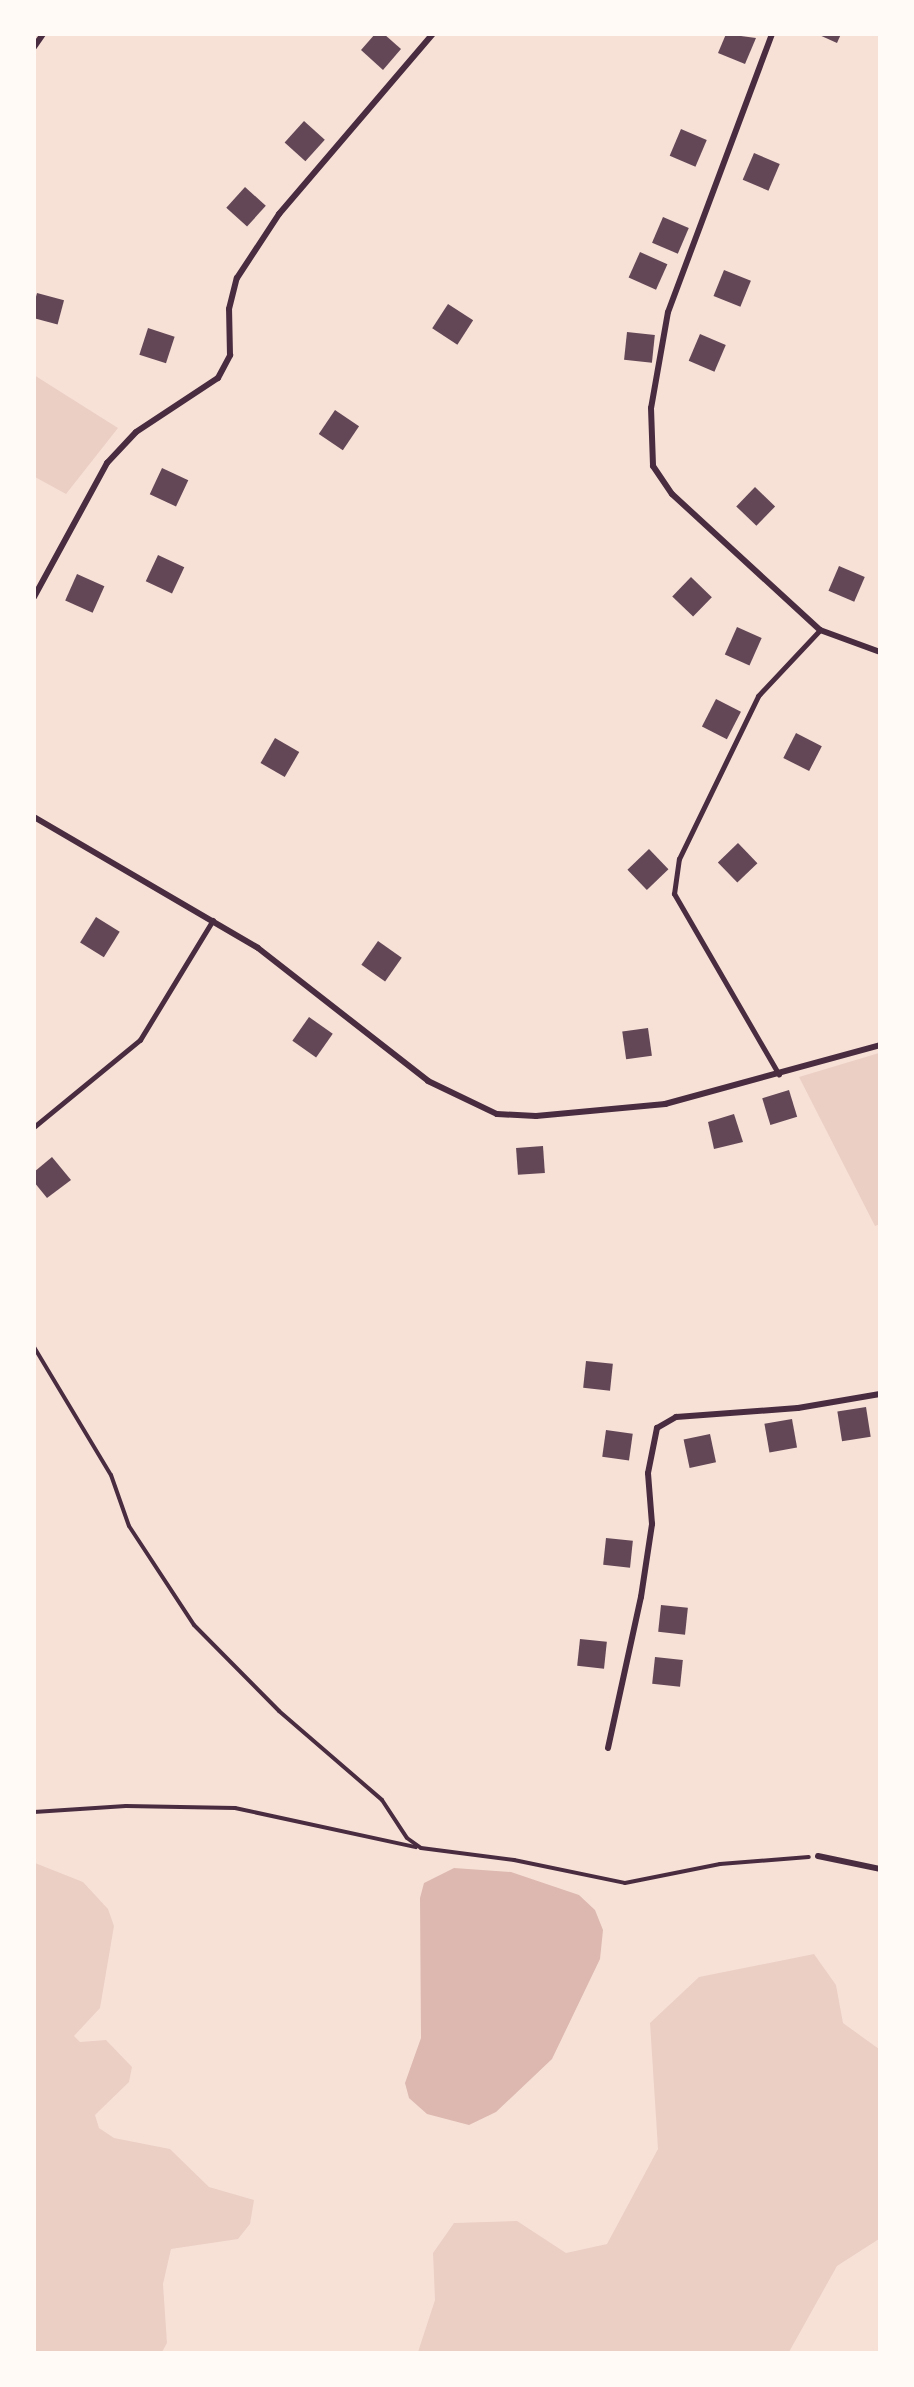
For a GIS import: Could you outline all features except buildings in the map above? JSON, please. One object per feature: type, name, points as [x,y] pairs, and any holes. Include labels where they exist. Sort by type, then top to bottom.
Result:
[{"type":"street","points":[[34,47],[43,34]]},
{"type":"street","points":[[34,597],[107,463],[136,432],[218,378],[230,355],[229,309],[237,278],[279,214],[433,34]]},
{"type":"street","points":[[772,34],[668,312],[651,408],[653,466],[672,494],[820,630],[879,652]]},
{"type":"street","points":[[34,817],[258,948],[428,1081],[497,1114],[536,1116],[665,1104],[779,1075],[879,1045]]},
{"type":"street","points":[[608,1748],[649,1545],[648,1473],[657,1428],[676,1417],[798,1408],[879,1394]]},
{"type":"street","points":[[818,1856],[879,1869]]},
{"type":"lane","points":[[779,1075],[674,894],[679,859],[758,696],[820,630]]},
{"type":"lane","points":[[34,1127],[140,1040],[213,920]]},
{"type":"path","points":[[34,1347],[111,1475],[129,1527],[194,1624],[279,1711],[382,1800],[406,1838],[421,1848]]},
{"type":"path","points":[[34,1812],[126,1806],[235,1808],[421,1848],[514,1860],[625,1883],[720,1864],[818,1856]]},
{"type":"shaded area","points":[[34,375],[118,428],[66,494],[35,477]]},
{"type":"shaded area","points":[[879,1053],[880,1224],[875,1226],[799,1077]]},
{"type":"shaded area","points":[[35,1863],[83,1882],[108,1909],[114,1926],[100,2008],[74,2036],[80,2042],[106,2040],[132,2067],[129,2082],[95,2115],[99,2128],[114,2138],[170,2149],[209,2187],[254,2200],[250,2224],[238,2239],[171,2249],[163,2284],[167,2343],[162,2352],[35,2352]]},
{"type":"shaded area","points":[[454,1868],[511,1872],[579,1895],[595,1910],[603,1930],[600,1959],[552,2059],[496,2112],[469,2125],[427,2114],[409,2098],[405,2083],[421,2038],[420,1898],[424,1883]]},
{"type":"shaded area","points":[[814,1954],[836,1985],[843,2023],[879,2049],[879,2239],[837,2266],[789,2352],[418,2352],[435,2300],[433,2253],[454,2223],[517,2221],[566,2253],[607,2244],[658,2149],[650,2023],[699,1977]]}]
